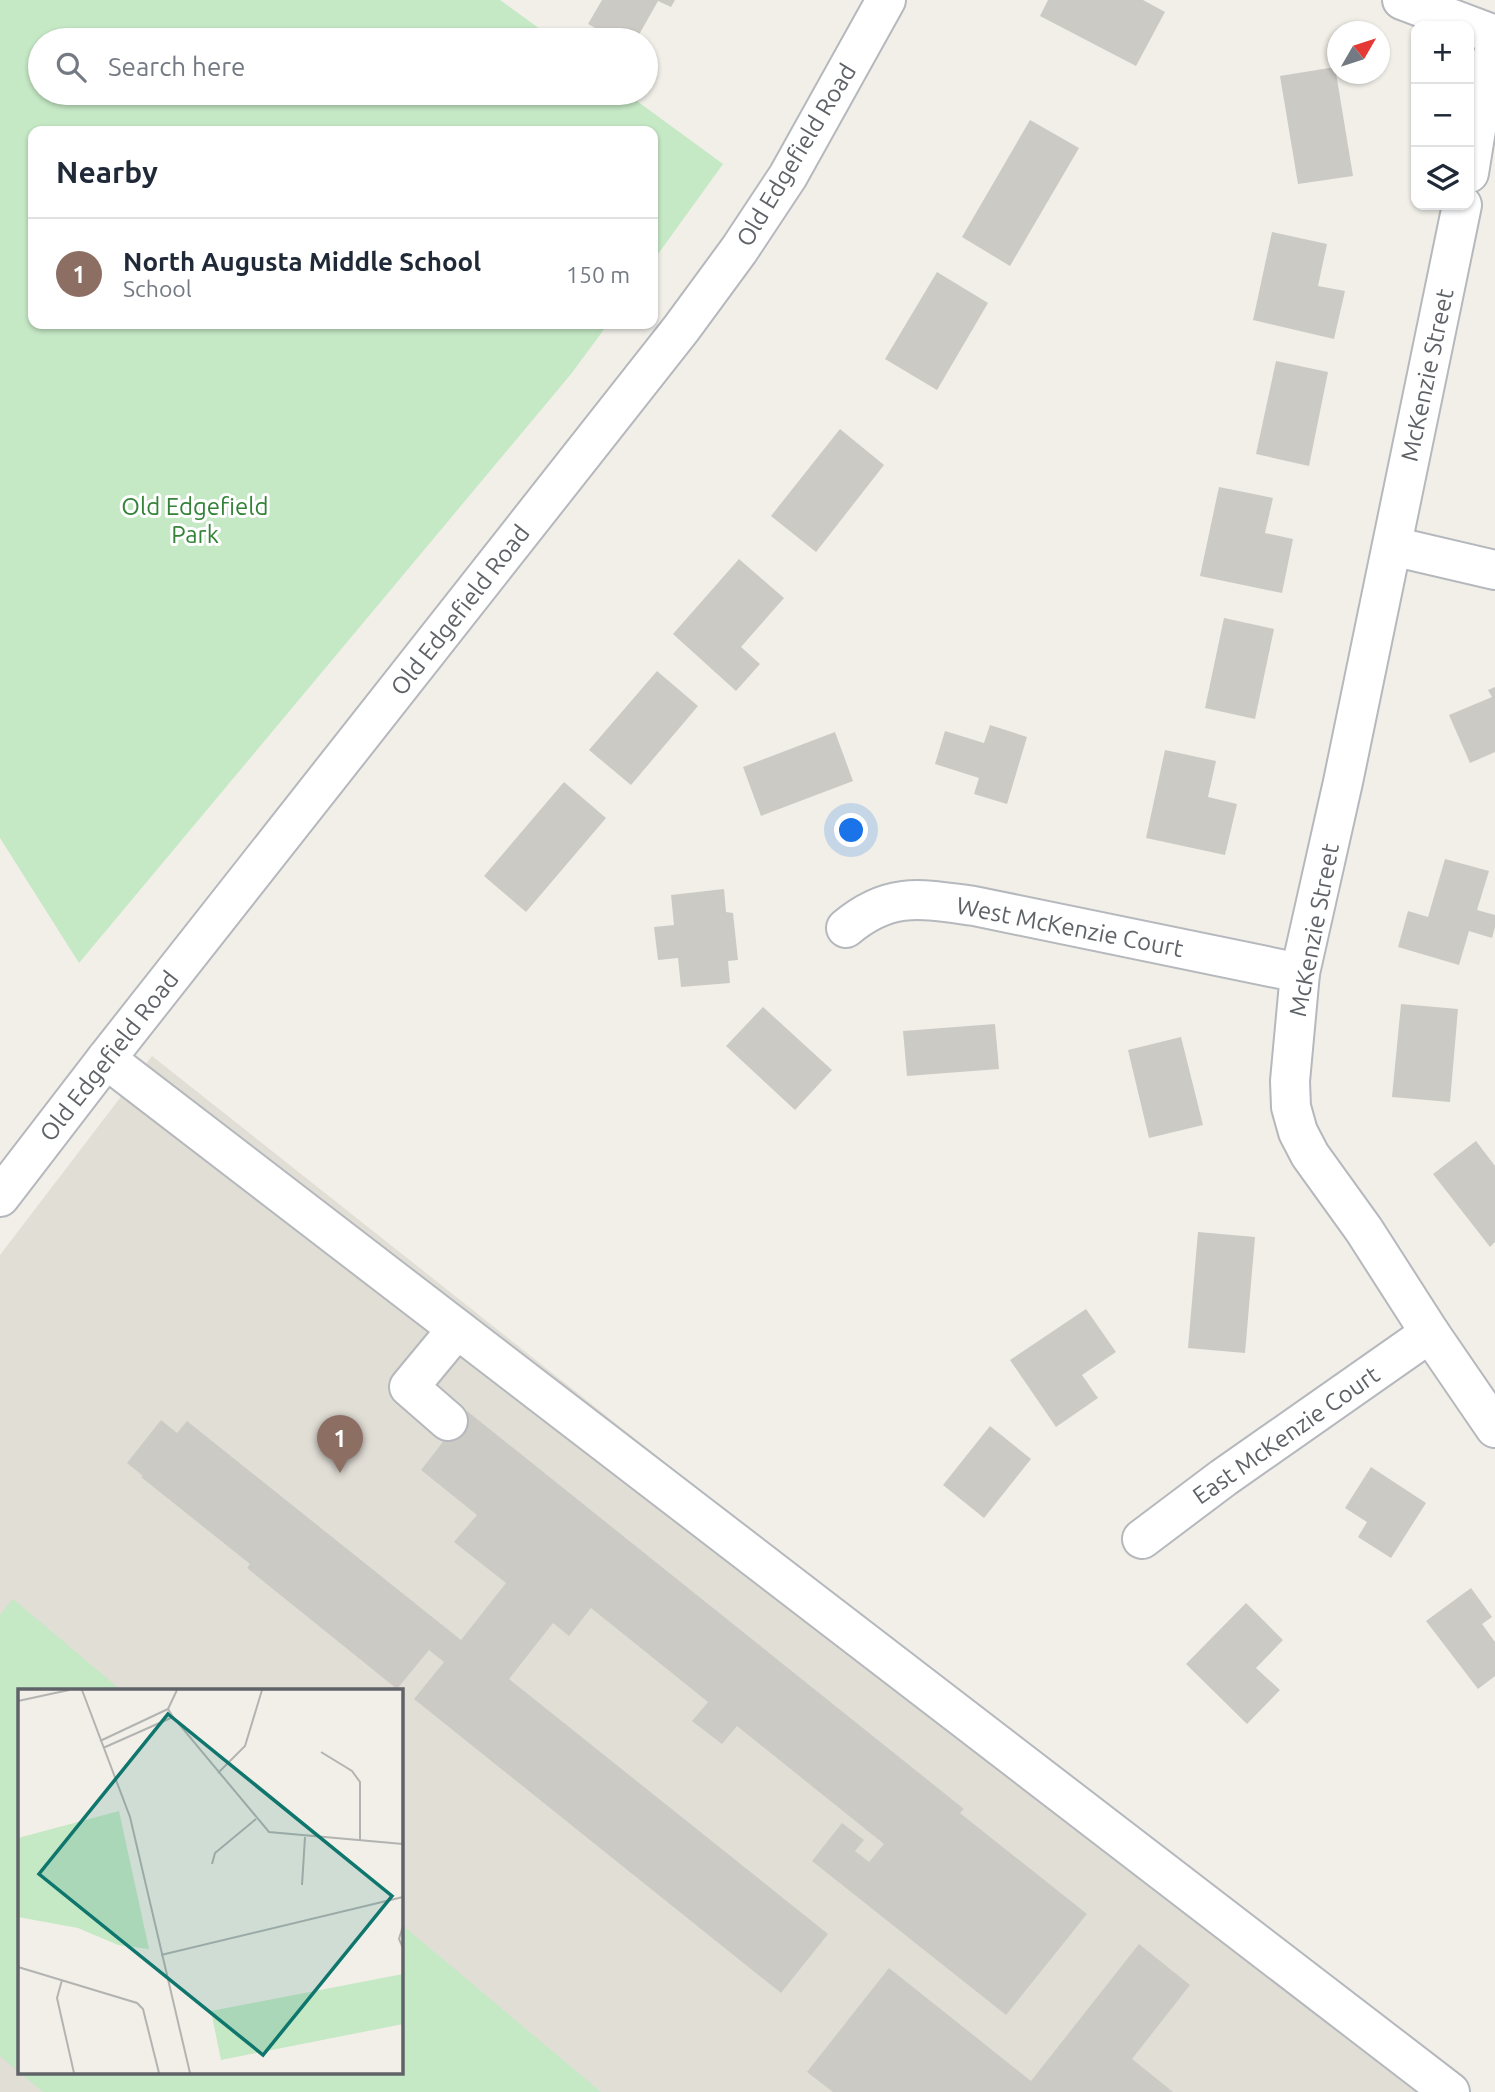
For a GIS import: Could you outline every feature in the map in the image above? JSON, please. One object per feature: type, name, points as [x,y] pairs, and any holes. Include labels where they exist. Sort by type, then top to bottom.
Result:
[{"type":"street","name":"Old Edgefield Road","points":[[0,1197],[729,265],[788,176],[886,0]]},
{"type":"street","points":[[1402,0],[1495,35]]},
{"type":"street","points":[[1473,147],[1481,99],[1495,47]]},
{"type":"street","name":"McKenzie Street","points":[[1461,210],[1343,782],[1300,974],[1290,1081],[1298,1132],[1310,1155],[1364,1230],[1495,1428]]},
{"type":"street","points":[[1392,546],[1495,570]]},
{"type":"street","name":"West McKenzie Court","points":[[846,928],[860,916],[881,906],[904,900],[926,900],[974,906],[1300,974]]},
{"type":"street","points":[[106,1059],[1450,2092]]},
{"type":"street","points":[[449,1420],[409,1387],[457,1329]]},
{"type":"street","name":"East McKenzie Court","points":[[1142,1539],[1223,1478],[1430,1333]]},
{"type":"shaded area","points":[[152,1056],[1460,2092],[0,2092],[0,1255]]},
{"type":"green space","name":"Old Edgefield Park","points":[[0,0],[500,0],[538,28],[28,28],[28,105],[642,105],[723,164],[658,254],[658,126],[28,126],[28,329],[604,329],[571,374],[79,963],[0,838]]},
{"type":"green space","points":[[13,1599],[120,1689],[18,1689],[18,2071],[0,2056],[0,1615]]},
{"type":"green space","points":[[402,1925],[601,2092],[43,2092],[21,2074],[402,2074]]},
{"type":"building","points":[[602,0],[675,0],[671,7],[658,1],[643,28],[595,28],[588,24]]},
{"type":"building","points":[[1048,0],[1143,0],[1165,12],[1136,66],[1040,16]]},
{"type":"building","points":[[1327,68],[1327,84],[1338,84],[1353,176],[1298,184],[1280,76]]},
{"type":"building","points":[[1030,120],[1079,148],[1010,266],[962,237]]},
{"type":"building","points":[[1272,232],[1327,244],[1318,286],[1345,291],[1334,339],[1253,320]]},
{"type":"building","points":[[937,272],[988,303],[937,390],[885,359]]},
{"type":"building","points":[[1276,361],[1328,372],[1309,466],[1256,454]]},
{"type":"building","points":[[840,429],[884,465],[816,552],[771,516]]},
{"type":"building","points":[[1219,487],[1273,498],[1265,533],[1293,539],[1282,593],[1200,576]]},
{"type":"building","points":[[739,559],[784,598],[741,647],[760,664],[736,691],[673,634]]},
{"type":"building","points":[[1224,618],[1274,629],[1255,719],[1205,708]]},
{"type":"building","points":[[657,671],[698,706],[631,785],[589,750]]},
{"type":"building","points":[[1495,687],[1495,752],[1470,763],[1449,715],[1492,697],[1488,690]]},
{"type":"building","points":[[990,725],[1027,737],[1007,804],[974,794],[979,778],[935,764],[945,731],[984,743]]},
{"type":"building","points":[[835,732],[853,781],[761,816],[743,767]]},
{"type":"building","points":[[1165,750],[1216,761],[1208,797],[1237,804],[1225,855],[1146,838]]},
{"type":"building","points":[[564,782],[606,818],[526,912],[484,876]]},
{"type":"building","points":[[1445,859],[1489,871],[1477,910],[1495,915],[1492,938],[1469,931],[1459,965],[1398,947],[1408,911],[1428,917]]},
{"type":"building","points":[[724,889],[726,912],[733,913],[738,960],[728,961],[730,983],[681,987],[678,958],[658,960],[654,927],[674,925],[671,895]]},
{"type":"building","points":[[1401,1004],[1458,1009],[1450,1102],[1392,1097]]},
{"type":"building","points":[[763,1007],[832,1070],[795,1110],[726,1046]]},
{"type":"building","points":[[995,1024],[999,1069],[907,1076],[903,1031]]},
{"type":"building","points":[[1181,1037],[1203,1125],[1149,1138],[1128,1050]]},
{"type":"building","points":[[1476,1141],[1495,1166],[1495,1242],[1490,1247],[1433,1174]]},
{"type":"building","points":[[1198,1232],[1255,1237],[1245,1353],[1188,1348]]},
{"type":"building","points":[[1086,1309],[1116,1352],[1082,1375],[1098,1398],[1056,1427],[1010,1360]]},
{"type":"building","points":[[467,1411],[964,1809],[960,1813],[1087,1914],[1006,2015],[812,1861],[842,1823],[864,1840],[855,1851],[869,1862],[884,1844],[737,1726],[722,1744],[692,1721],[708,1702],[591,1608],[569,1636],[553,1623],[509,1679],[828,1934],[781,1993],[414,1699],[444,1662],[429,1650],[397,1689],[247,1568],[250,1564],[127,1463],[161,1420],[177,1433],[187,1421],[461,1640],[506,1583],[454,1542],[477,1515],[421,1470]]},
{"type":"building","points":[[990,1426],[1031,1459],[984,1518],[943,1485]]},
{"type":"building","points":[[1371,1467],[1426,1503],[1391,1558],[1358,1537],[1367,1522],[1345,1508]]},
{"type":"building","points":[[1471,1588],[1492,1617],[1482,1624],[1495,1642],[1495,1676],[1478,1689],[1426,1621]]},
{"type":"building","points":[[1246,1603],[1283,1640],[1256,1668],[1280,1690],[1247,1724],[1186,1664]]},
{"type":"building","points":[[1139,1944],[1190,1985],[1132,2059],[1173,2092],[833,2092],[807,2072],[889,1968],[1031,2081]]},
{"type":"place","name":"North Augusta Middle School","points":[[340,1473]]}]
